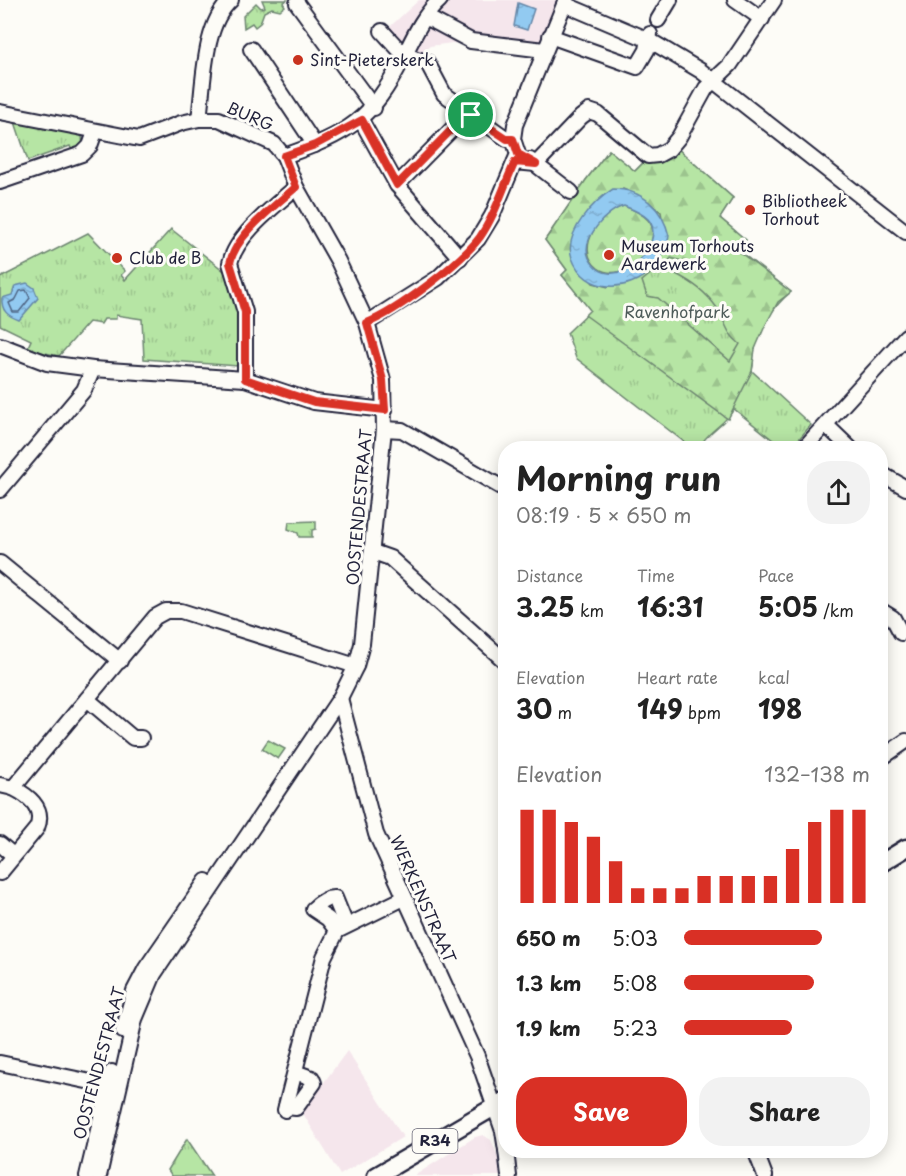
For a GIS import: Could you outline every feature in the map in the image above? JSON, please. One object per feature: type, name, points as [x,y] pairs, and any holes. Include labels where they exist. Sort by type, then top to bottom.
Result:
[{"type":"main road","points":[[888,859],[906,848]]},
{"type":"main road","name":"R34","points":[[376,1176],[498,1104]]},
{"type":"street","points":[[199,119],[203,79],[215,21],[231,0]]},
{"type":"street","points":[[284,156],[315,145],[362,120],[374,108],[426,17],[440,0]]},
{"type":"street","points":[[658,20],[670,0]]},
{"type":"street","points":[[735,0],[762,19]]},
{"type":"street","points":[[536,164],[589,111],[598,114],[648,156],[658,155],[669,149],[679,137],[706,88],[730,65],[774,0]]},
{"type":"street","points":[[367,323],[438,278],[460,258],[486,227],[517,158],[513,139],[515,125],[565,2],[649,37],[714,81],[906,232]]},
{"type":"street","points":[[297,3],[374,108]]},
{"type":"street","points":[[426,17],[471,40],[544,50]]},
{"type":"street","points":[[382,32],[404,55],[427,62],[444,94],[507,139],[513,139]]},
{"type":"street","points":[[550,36],[637,68],[647,50],[649,37]]},
{"type":"street","points":[[251,49],[315,145]]},
{"type":"street","name":"BURG","points":[[0,112],[139,140],[181,123],[199,119],[219,119],[274,144],[284,156]]},
{"type":"street","points":[[397,185],[458,123],[471,115]]},
{"type":"street","points":[[362,120],[397,185],[460,258]]},
{"type":"street","points":[[0,183],[82,154],[90,146],[95,132]]},
{"type":"street","name":"OOSTENDESTRAAT","points":[[87,1176],[135,1019],[154,975],[340,698],[356,666],[362,644],[384,429],[383,380],[367,323],[338,261],[296,187],[284,156]]},
{"type":"street","points":[[517,158],[536,164],[571,192]]},
{"type":"street","points":[[245,379],[245,312],[230,263],[232,255],[254,226],[296,187]]},
{"type":"street","points":[[811,441],[906,336]]},
{"type":"street","points":[[0,345],[34,360],[93,369],[245,379],[314,402],[385,410]]},
{"type":"street","points":[[0,490],[84,390],[93,369]]},
{"type":"street","points":[[826,425],[843,441]]},
{"type":"street","points":[[384,429],[402,430],[498,485]]},
{"type":"street","points":[[888,478],[906,488]]},
{"type":"street","points":[[373,552],[390,558],[498,655]]},
{"type":"street","points":[[0,563],[120,661]]},
{"type":"street","points":[[0,873],[38,828],[40,820],[35,804],[6,787],[87,699],[155,617],[166,611],[181,611],[356,666]]},
{"type":"street","points":[[888,615],[901,633]]},
{"type":"street","name":"WERKENSTRAAT","points":[[340,698],[376,834],[498,1099]]},
{"type":"street","points":[[87,699],[133,738],[141,738]]},
{"type":"street","points":[[888,753],[906,741]]},
{"type":"street","points":[[0,844],[13,855]]},
{"type":"street","points":[[295,1072],[312,1078],[314,1083],[296,1108],[285,1108],[324,957],[341,928],[404,898]]},
{"type":"street","points":[[0,1063],[113,1086]]},
{"type":"street","name":"OOSTENDESTRAAT","points":[[99,1176],[113,1086]]},
{"type":"street","name":"WERKENSTRAAT","points":[[507,1158],[509,1176]]},
{"type":"street","points":[[758,1158],[765,1176]]},
{"type":"shaded area","points":[[419,0],[570,0],[545,53],[452,43],[430,46],[425,50],[429,61],[403,70],[384,32]]},
{"type":"shaded area","points":[[347,1051],[403,1137],[340,1175],[302,1112]]},
{"type":"shaded area","points":[[483,1135],[491,1140],[502,1176],[414,1176],[475,1137]]},
{"type":"green space","points":[[262,0],[287,0],[283,3],[285,6],[280,10],[272,8],[264,12],[260,23],[255,27],[252,23],[244,28],[243,16],[256,3],[261,8],[265,7]]},
{"type":"green space","points":[[15,122],[77,133],[82,137],[83,146],[73,153],[70,146],[28,161]]},
{"type":"green space","name":"Ravenhofpark","points":[[678,149],[733,198],[720,218],[746,240],[738,250],[791,292],[778,304],[763,327],[754,352],[752,371],[811,425],[797,441],[774,441],[734,409],[703,441],[683,441],[576,358],[567,333],[591,310],[562,275],[567,270],[545,240],[609,150],[635,171],[644,162],[666,160]]},
{"type":"green space","points":[[678,149],[733,198],[720,218],[746,240],[737,250],[791,292],[778,302],[765,326],[755,349],[752,371],[728,419],[585,315],[590,310],[562,275],[567,270],[545,240],[609,150],[635,171],[644,162],[666,160]],"holes":[[[623,189],[641,197],[661,212],[667,247],[608,287],[593,283],[572,258]],[[671,258],[682,261],[676,274],[694,284],[708,297],[717,308],[729,332],[740,344],[730,361],[658,298],[647,296],[642,281],[653,272],[657,274]]]},
{"type":"green space","points":[[624,206],[640,213],[648,220],[652,229],[652,239],[648,249],[631,267],[609,272],[598,268],[591,260],[588,251],[589,241],[599,223],[607,215]]},
{"type":"green space","points":[[171,229],[223,270],[228,266],[241,315],[238,366],[144,359],[142,319],[116,315],[116,319],[104,319],[101,324],[89,322],[59,356],[27,349],[31,340],[0,325],[0,278],[88,233],[125,271],[121,275],[125,280]]},
{"type":"green space","points":[[316,521],[316,529],[312,530],[312,537],[299,537],[298,533],[288,529],[289,522]]},
{"type":"green space","points":[[268,740],[285,749],[278,759],[262,749]]},
{"type":"green space","points":[[187,1139],[212,1176],[172,1176],[168,1170]]},
{"type":"water","points":[[518,3],[534,9],[527,30],[514,26]]},
{"type":"water","points":[[613,189],[623,190],[650,202],[662,217],[669,236],[663,254],[652,269],[642,277],[620,286],[597,284],[587,278],[578,270],[570,248],[576,228],[605,194]],"holes":[[[624,206],[648,219],[653,230],[651,242],[635,264],[623,271],[611,273],[599,269],[589,258],[588,242],[603,219]]]},
{"type":"water","points":[[27,283],[34,288],[38,298],[19,320],[6,312],[2,298],[12,295],[15,286]]},
{"type":"place","name":"Sint-Pieterskerk","points":[[298,60]]},
{"type":"place","name":"Bibliotheek Torhout","points":[[750,210]]},
{"type":"place","name":"Museum Torhouts Aardewerk","points":[[609,255]]},
{"type":"place","name":"Club de B","points":[[117,258]]},
{"type":"route","points":[[471,115],[507,139],[513,139],[518,154],[536,164],[515,162],[486,227],[460,258],[438,278],[367,323],[383,380],[385,410],[314,402],[245,379],[247,328],[245,312],[230,263],[232,255],[254,226],[296,187],[284,156],[315,145],[362,120],[397,185],[462,119],[471,115]]}]
